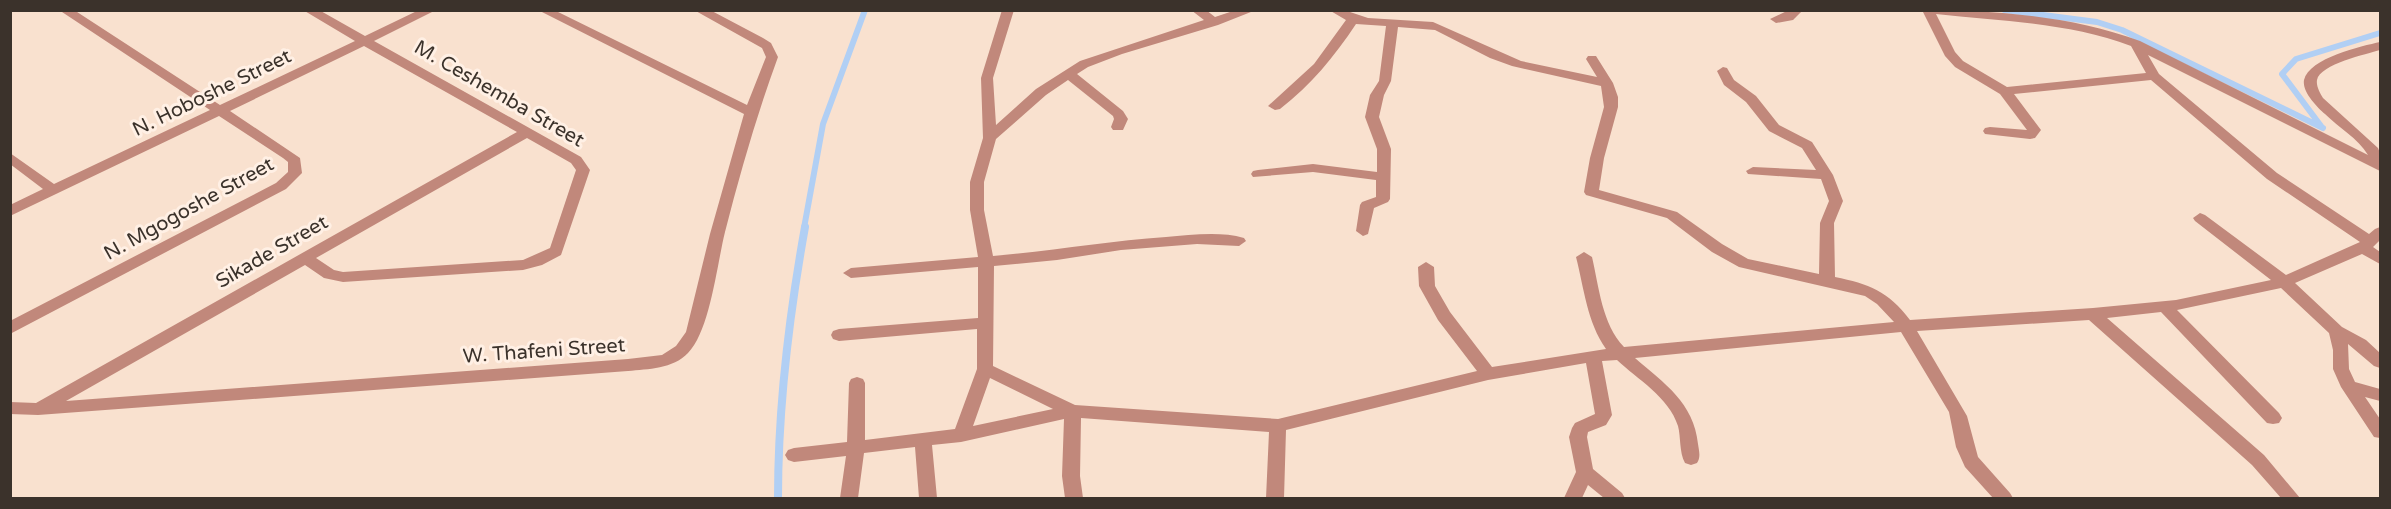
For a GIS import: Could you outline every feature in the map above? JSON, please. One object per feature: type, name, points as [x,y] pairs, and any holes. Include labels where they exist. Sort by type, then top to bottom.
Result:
[{"type":"street","points":[[66,10],[221,110]]},
{"type":"street","name":"M. Ceshemba Street","points":[[304,258],[329,274],[344,277],[523,265],[547,257],[556,251],[562,239],[583,170],[576,160],[309,10]]},
{"type":"street","name":"N. Hoboshe Street","points":[[10,211],[430,10]]},
{"type":"street","name":"W. Thafeni Street","points":[[10,408],[38,409],[655,363],[680,354],[694,332],[751,112],[772,57],[771,52],[759,41],[700,10]]},
{"type":"street","points":[[961,435],[984,369],[986,260],[977,210],[977,182],[990,138],[987,78],[1008,10]]},
{"type":"street","points":[[1197,10],[1214,22]]},
{"type":"street","points":[[990,138],[1041,92],[1084,64],[1118,51],[1250,10]]},
{"type":"street","points":[[1335,10],[1352,20],[1419,24],[1444,30],[1501,58],[1523,66],[1606,84]]},
{"type":"street","points":[[1776,19],[1789,17],[1797,10]]},
{"type":"street","points":[[1990,131],[2030,135],[2034,130],[2005,91],[1959,63],[1949,53],[1930,10],[2012,18],[2104,32],[2136,44],[2378,160]]},
{"type":"street","points":[[550,11],[751,112]]},
{"type":"street","points":[[1275,106],[1300,88],[1315,72],[1331,53],[1352,20]]},
{"type":"street","points":[[1363,231],[1367,205],[1383,199],[1383,143],[1372,117],[1377,95],[1385,81],[1393,23]]},
{"type":"street","points":[[2136,44],[2154,76],[2272,176],[2371,241],[2380,259]]},
{"type":"street","points":[[2378,160],[2365,141],[2317,98],[2311,88],[2311,78],[2326,65],[2380,46]]},
{"type":"street","points":[[1592,59],[1606,84],[1611,97],[1611,107],[1597,158],[1591,192],[1672,215],[1717,248],[1744,263],[1859,288],[1883,300],[1906,326],[1958,413],[1964,432],[1966,450],[1980,475],[2004,498]]},
{"type":"street","points":[[1723,71],[1729,82],[1751,99],[1774,128],[1807,145],[1826,175],[1836,201],[1827,223],[1827,281]]},
{"type":"street","points":[[1068,73],[1118,114],[1120,119],[1118,127]]},
{"type":"street","points":[[2005,91],[2154,76]]},
{"type":"street","name":"N. Mgogoshe Street","points":[[10,328],[211,223],[291,178],[295,173],[294,161],[221,110]]},
{"type":"street","name":"Sikade Street","points":[[38,409],[526,133]]},
{"type":"street","points":[[10,157],[53,190]]},
{"type":"street","points":[[1258,174],[1313,168],[1384,177]]},
{"type":"street","points":[[1753,171],[1826,175]]},
{"type":"street","points":[[2200,218],[2284,282],[2337,332],[2360,344],[2380,362]]},
{"type":"street","points":[[851,273],[1057,255],[1121,245],[1197,239],[1239,241]]},
{"type":"street","points":[[794,455],[961,435],[1073,411],[1278,426],[1488,374],[1593,356],[1906,326],[2165,307],[2284,282],[2371,241]]},
{"type":"street","points":[[1584,257],[1599,319],[1607,338],[1620,354],[1671,395],[1683,415],[1690,436],[1691,458]]},
{"type":"street","points":[[1426,267],[1427,286],[1444,316],[1488,374]]},
{"type":"street","points":[[2165,307],[2273,418]]},
{"type":"street","points":[[2093,314],[2132,351],[2258,460],[2291,498]]},
{"type":"street","points":[[839,335],[985,323]]},
{"type":"street","points":[[2337,332],[2341,350],[2341,369],[2349,387],[2380,432]]},
{"type":"street","points":[[1573,498],[1585,472],[1578,432],[1585,425],[1600,420],[1604,415],[1593,356]]},
{"type":"street","points":[[984,369],[1073,411]]},
{"type":"street","points":[[849,498],[856,449],[857,383]]},
{"type":"street","points":[[2349,387],[2380,395]]},
{"type":"street","points":[[1073,411],[1071,476],[1074,498]]},
{"type":"street","points":[[1275,498],[1278,426]]},
{"type":"street","points":[[923,438],[928,498]]},
{"type":"street","points":[[1585,472],[1616,498]]},
{"type":"waterway","points":[[804,228],[823,124],[865,10]]},
{"type":"waterway","points":[[2004,10],[2097,22],[2122,30],[2323,128]]},
{"type":"waterway","points":[[2321,126],[2282,74],[2296,59],[2380,33]]},
{"type":"waterway","points":[[778,498],[780,430],[786,362],[805,227]]}]
